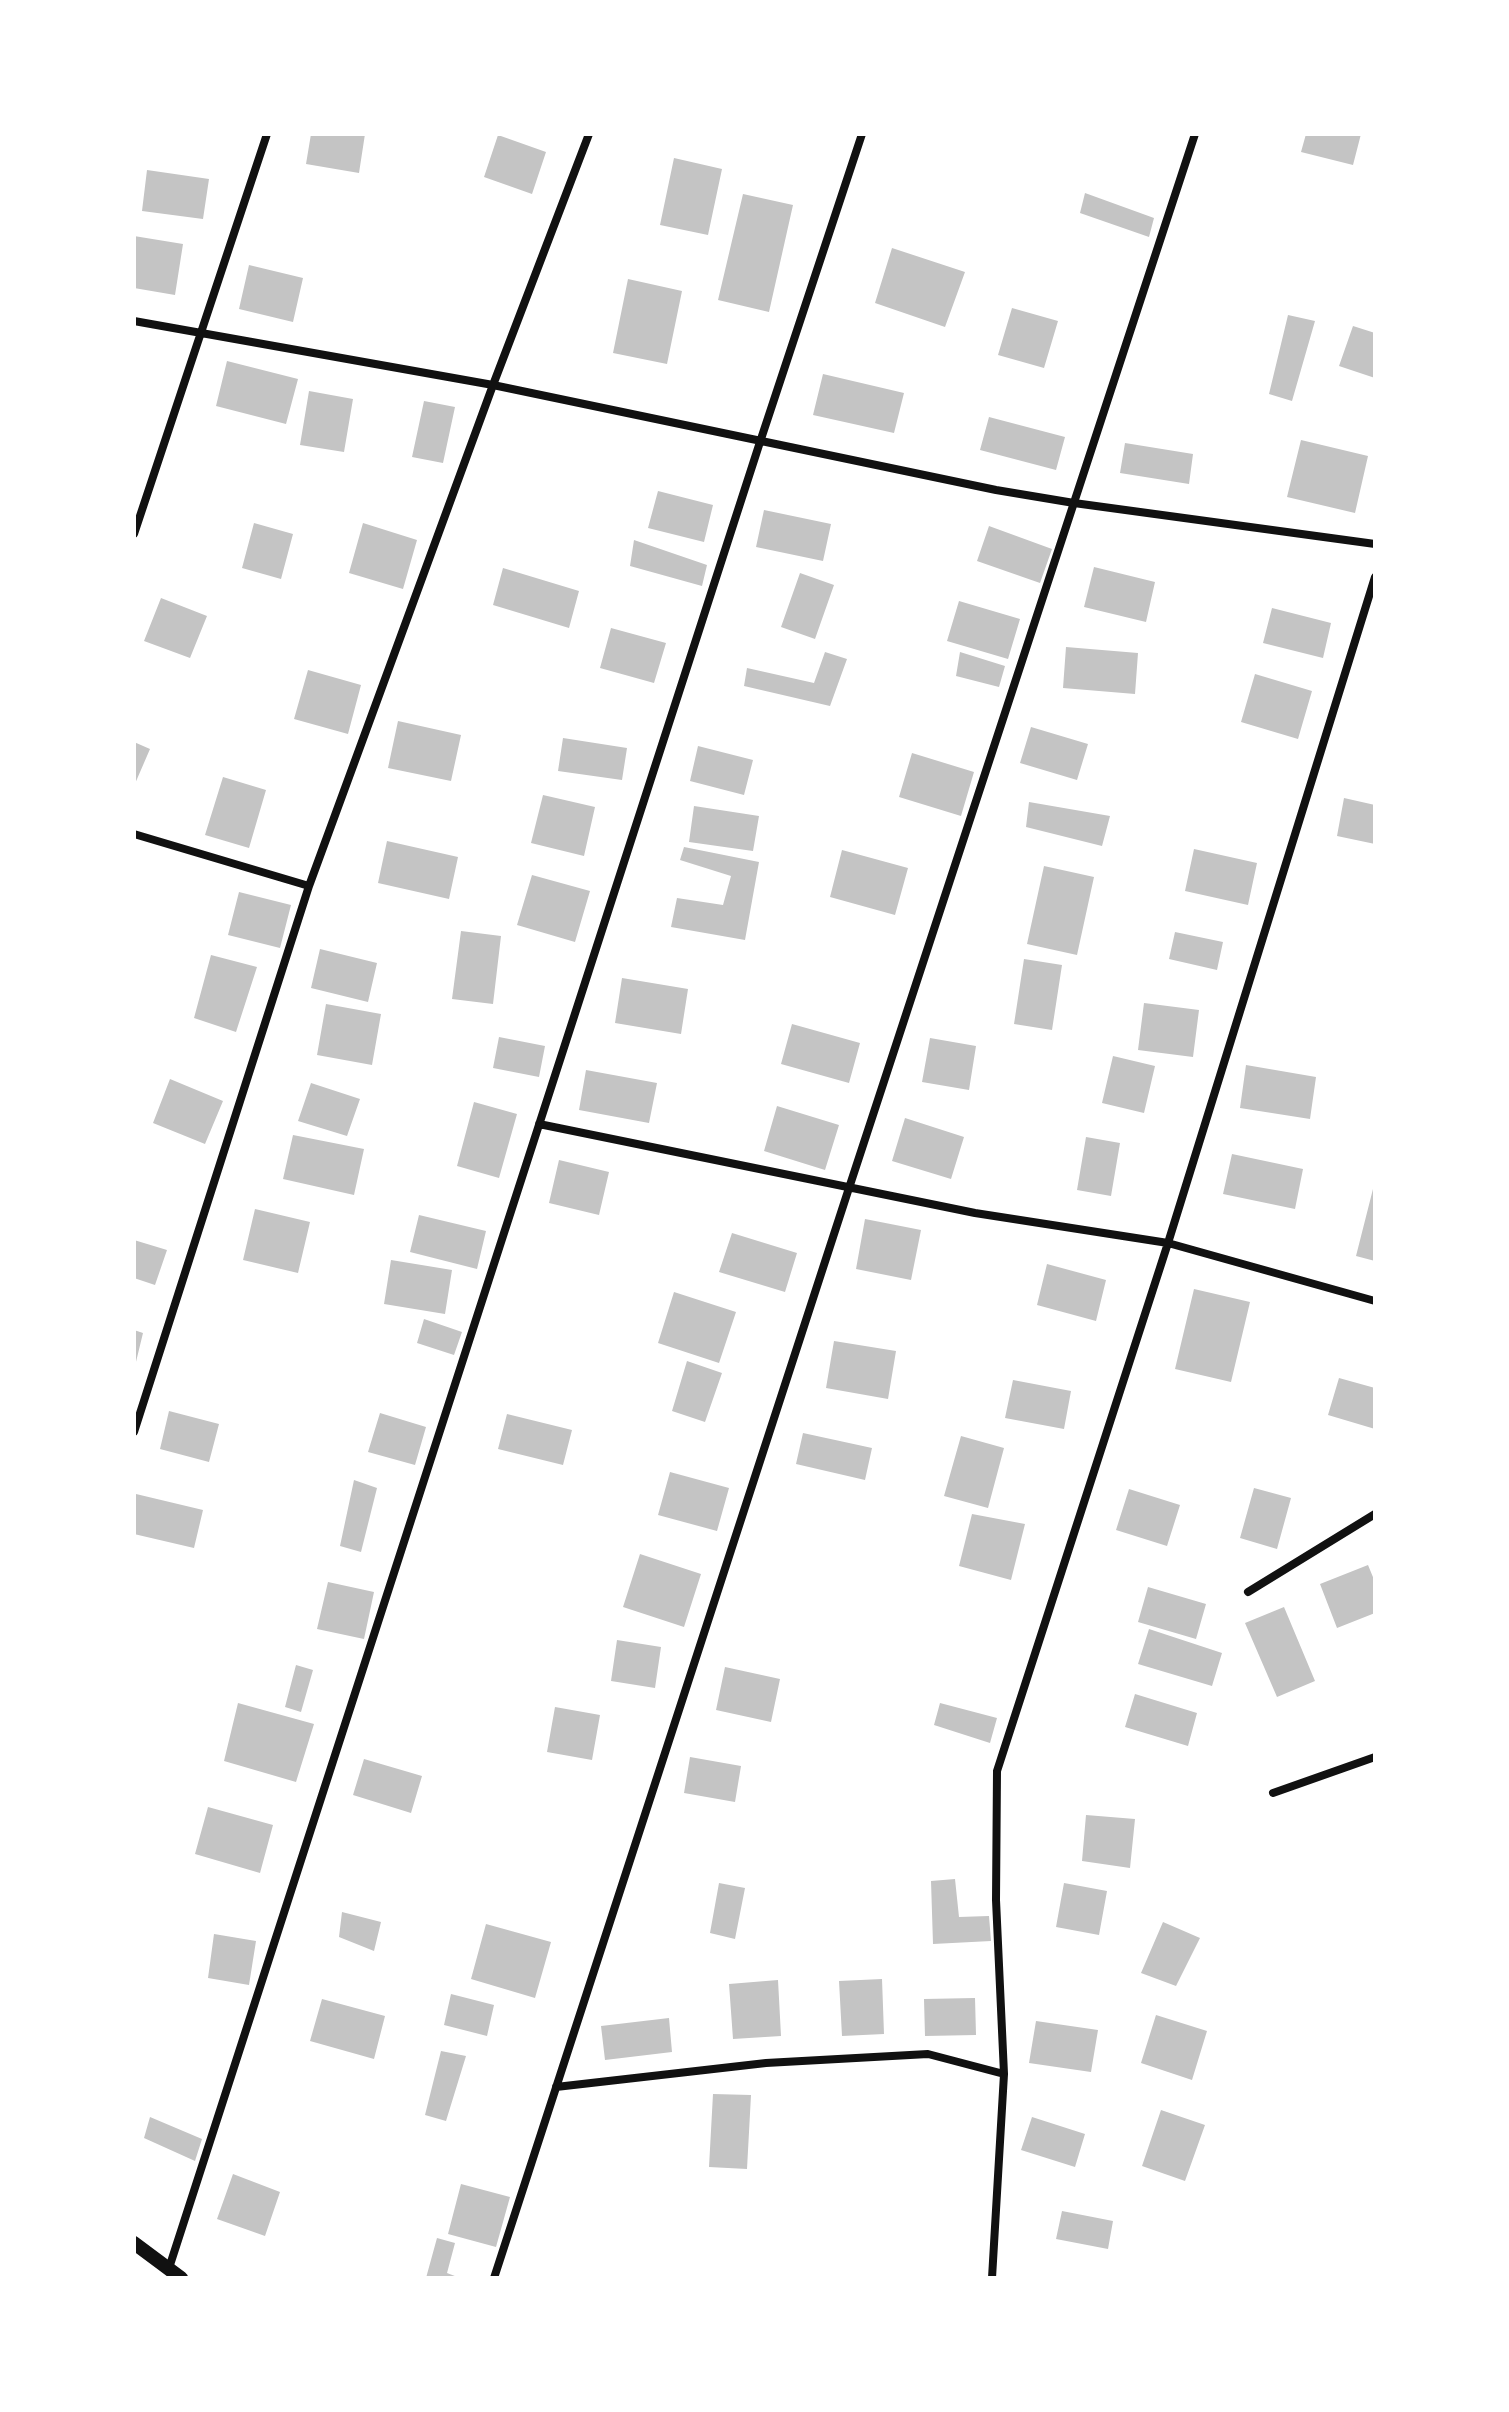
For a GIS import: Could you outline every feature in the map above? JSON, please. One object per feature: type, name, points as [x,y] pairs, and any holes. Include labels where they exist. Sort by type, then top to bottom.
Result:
[{"type":"street","points":[[134,534],[267,134]]},
{"type":"street","points":[[134,1432],[309,886],[589,134]]},
{"type":"street","points":[[169,2268],[862,134]]},
{"type":"street","points":[[494,2278],[1195,134]]},
{"type":"street","points":[[134,321],[493,385],[996,490],[1375,544]]},
{"type":"street","points":[[992,2278],[1004,2074],[996,1900],[997,1771],[1168,1243],[1375,577]]},
{"type":"street","points":[[134,834],[309,886]]},
{"type":"street","points":[[539,1124],[975,1213],[1168,1243],[1375,1301]]},
{"type":"street","points":[[1248,1592],[1375,1514]]},
{"type":"street","points":[[1273,1793],[1375,1757]]},
{"type":"street","points":[[556,2087],[766,2063],[928,2054],[1004,2074]]},
{"type":"street","points":[[134,2243],[181,2278]]},
{"type":"building","points":[[311,134],[365,134],[359,173],[306,164]]},
{"type":"building","points":[[1306,134],[1361,134],[1353,165],[1301,152]]},
{"type":"building","points":[[498,135],[546,152],[532,194],[484,177]]},
{"type":"building","points":[[674,158],[722,169],[708,235],[660,225]]},
{"type":"building","points":[[147,170],[209,179],[203,219],[142,211]]},
{"type":"building","points":[[1085,193],[1154,218],[1149,237],[1080,213]]},
{"type":"building","points":[[743,194],[793,205],[769,312],[718,300]]},
{"type":"building","points":[[134,236],[183,244],[175,295],[134,288]]},
{"type":"building","points":[[892,248],[965,272],[945,327],[875,303]]},
{"type":"building","points":[[249,265],[303,278],[293,322],[239,309]]},
{"type":"building","points":[[628,279],[682,291],[667,364],[613,353]]},
{"type":"building","points":[[1012,308],[1058,321],[1044,368],[998,355]]},
{"type":"building","points":[[1288,315],[1315,321],[1292,401],[1269,394]]},
{"type":"building","points":[[1353,326],[1375,333],[1375,378],[1339,366]]},
{"type":"building","points":[[227,361],[298,379],[286,424],[216,406]]},
{"type":"building","points":[[823,374],[904,393],[894,433],[813,415]]},
{"type":"building","points":[[309,391],[353,399],[344,452],[300,445]]},
{"type":"building","points":[[424,401],[455,407],[443,463],[412,457]]},
{"type":"building","points":[[989,417],[1065,437],[1056,470],[980,450]]},
{"type":"building","points":[[1301,440],[1368,456],[1355,513],[1287,497]]},
{"type":"building","points":[[1125,443],[1193,454],[1189,484],[1120,473]]},
{"type":"building","points":[[658,491],[713,505],[704,542],[648,528]]},
{"type":"building","points":[[764,510],[831,524],[823,561],[756,547]]},
{"type":"building","points":[[254,523],[293,534],[281,579],[242,568]]},
{"type":"building","points":[[363,523],[417,540],[403,589],[349,573]]},
{"type":"building","points":[[989,526],[1052,549],[1040,583],[977,561]]},
{"type":"building","points":[[634,540],[707,565],[702,586],[630,566]]},
{"type":"building","points":[[1094,567],[1155,582],[1146,622],[1084,607]]},
{"type":"building","points":[[503,568],[579,591],[569,628],[493,605]]},
{"type":"building","points":[[800,573],[834,585],[815,639],[781,627]]},
{"type":"building","points":[[161,598],[207,616],[190,658],[144,641]]},
{"type":"building","points":[[959,601],[1020,619],[1008,659],[947,641]]},
{"type":"building","points":[[1272,608],[1331,623],[1323,658],[1263,643]]},
{"type":"building","points":[[611,628],[666,643],[654,683],[600,668]]},
{"type":"building","points":[[1066,647],[1138,653],[1135,694],[1063,688]]},
{"type":"building","points":[[825,652],[847,659],[830,706],[744,686],[747,668],[814,683]]},
{"type":"building","points":[[960,652],[1005,666],[999,687],[956,676]]},
{"type":"building","points":[[308,670],[361,685],[348,734],[294,719]]},
{"type":"building","points":[[1255,674],[1312,691],[1298,739],[1241,722]]},
{"type":"building","points":[[398,721],[461,735],[451,781],[388,768]]},
{"type":"building","points":[[1031,727],[1088,744],[1077,780],[1020,763]]},
{"type":"building","points":[[563,738],[627,748],[622,780],[558,771]]},
{"type":"building","points":[[134,742],[150,749],[134,786]]},
{"type":"building","points":[[698,746],[753,760],[744,795],[690,781]]},
{"type":"building","points":[[912,753],[974,772],[961,816],[899,797]]},
{"type":"building","points":[[223,777],[266,790],[249,848],[205,835]]},
{"type":"building","points":[[543,795],[595,807],[584,856],[531,843]]},
{"type":"building","points":[[1344,798],[1375,805],[1375,844],[1337,836]]},
{"type":"building","points":[[1029,802],[1110,816],[1102,846],[1026,827]]},
{"type":"building","points":[[694,806],[759,816],[753,851],[689,842]]},
{"type":"building","points":[[387,841],[458,857],[449,899],[378,883]]},
{"type":"building","points":[[684,847],[759,862],[745,940],[671,927],[677,898],[723,905],[731,876],[680,860]]},
{"type":"building","points":[[1194,849],[1257,863],[1248,905],[1185,891]]},
{"type":"building","points":[[842,850],[908,868],[895,915],[830,897]]},
{"type":"building","points":[[1044,866],[1094,877],[1077,955],[1027,944]]},
{"type":"building","points":[[532,875],[590,891],[575,942],[517,925]]},
{"type":"building","points":[[239,892],[291,905],[280,948],[228,935]]},
{"type":"building","points":[[461,931],[501,936],[493,1004],[452,999]]},
{"type":"building","points":[[1175,932],[1223,942],[1217,970],[1169,959]]},
{"type":"building","points":[[320,949],[377,963],[368,1002],[311,988]]},
{"type":"building","points":[[211,955],[257,967],[236,1032],[194,1018]]},
{"type":"building","points":[[1024,959],[1062,965],[1052,1030],[1014,1024]]},
{"type":"building","points":[[622,978],[688,989],[681,1034],[615,1023]]},
{"type":"building","points":[[1144,1003],[1199,1010],[1193,1057],[1138,1050]]},
{"type":"building","points":[[326,1004],[381,1014],[372,1065],[317,1055]]},
{"type":"building","points":[[792,1024],[860,1043],[849,1083],[781,1064]]},
{"type":"building","points":[[499,1037],[545,1046],[539,1077],[493,1068]]},
{"type":"building","points":[[930,1038],[976,1046],[969,1090],[922,1082]]},
{"type":"building","points":[[1113,1056],[1155,1066],[1144,1113],[1102,1103]]},
{"type":"building","points":[[1246,1065],[1316,1077],[1310,1119],[1240,1108]]},
{"type":"building","points":[[586,1070],[657,1083],[649,1123],[579,1110]]},
{"type":"building","points":[[170,1079],[223,1101],[205,1144],[153,1123]]},
{"type":"building","points":[[311,1083],[360,1099],[347,1136],[298,1121]]},
{"type":"building","points":[[474,1102],[517,1114],[499,1178],[457,1166]]},
{"type":"building","points":[[777,1106],[839,1125],[825,1170],[764,1151]]},
{"type":"building","points":[[905,1118],[964,1137],[951,1179],[892,1161]]},
{"type":"building","points":[[293,1135],[364,1149],[354,1195],[283,1179]]},
{"type":"building","points":[[1086,1137],[1120,1143],[1111,1196],[1077,1190]]},
{"type":"building","points":[[1232,1154],[1303,1169],[1295,1209],[1223,1194]]},
{"type":"building","points":[[559,1160],[609,1172],[599,1215],[549,1203]]},
{"type":"building","points":[[1375,1185],[1375,1261],[1356,1256]]},
{"type":"building","points":[[255,1209],[310,1222],[298,1273],[243,1260]]},
{"type":"building","points":[[419,1215],[486,1231],[477,1269],[410,1252]]},
{"type":"building","points":[[865,1219],[921,1230],[911,1280],[856,1269]]},
{"type":"building","points":[[732,1233],[797,1253],[785,1292],[719,1272]]},
{"type":"building","points":[[134,1240],[167,1250],[155,1285],[134,1278]]},
{"type":"building","points":[[391,1260],[452,1270],[445,1314],[384,1304]]},
{"type":"building","points":[[1047,1264],[1106,1280],[1096,1321],[1037,1305]]},
{"type":"building","points":[[1194,1289],[1250,1302],[1231,1382],[1175,1369]]},
{"type":"building","points":[[674,1292],[736,1312],[719,1363],[658,1343]]},
{"type":"building","points":[[424,1319],[462,1332],[454,1355],[417,1343]]},
{"type":"building","points":[[134,1330],[143,1333],[135,1366],[134,1366]]},
{"type":"building","points":[[834,1341],[896,1351],[888,1399],[826,1388]]},
{"type":"building","points":[[687,1361],[722,1373],[705,1422],[672,1411]]},
{"type":"building","points":[[1339,1378],[1375,1388],[1375,1429],[1328,1415]]},
{"type":"building","points":[[1013,1380],[1071,1391],[1064,1429],[1005,1418]]},
{"type":"building","points":[[169,1411],[219,1424],[209,1462],[160,1449]]},
{"type":"building","points":[[380,1413],[426,1427],[415,1465],[368,1452]]},
{"type":"building","points":[[507,1414],[572,1430],[563,1465],[498,1449]]},
{"type":"building","points":[[803,1433],[872,1448],[865,1480],[796,1464]]},
{"type":"building","points":[[961,1436],[1004,1448],[988,1508],[944,1496]]},
{"type":"building","points":[[670,1472],[729,1488],[717,1531],[658,1515]]},
{"type":"building","points":[[354,1480],[377,1488],[361,1552],[340,1546]]},
{"type":"building","points":[[1254,1488],[1291,1498],[1277,1549],[1240,1538]]},
{"type":"building","points":[[1129,1489],[1180,1505],[1167,1546],[1116,1530]]},
{"type":"building","points":[[136,1494],[203,1510],[194,1548],[134,1534]]},
{"type":"building","points":[[972,1514],[1025,1524],[1011,1580],[959,1566]]},
{"type":"building","points":[[640,1554],[701,1574],[684,1627],[623,1607]]},
{"type":"building","points":[[1368,1565],[1375,1582],[1375,1613],[1337,1628],[1320,1584]]},
{"type":"building","points":[[328,1582],[374,1592],[364,1639],[317,1629]]},
{"type":"building","points":[[1148,1587],[1206,1604],[1196,1639],[1138,1622]]},
{"type":"building","points":[[1284,1607],[1315,1681],[1277,1697],[1245,1623]]},
{"type":"building","points":[[1149,1629],[1222,1653],[1212,1686],[1138,1664]]},
{"type":"building","points":[[617,1640],[661,1647],[655,1688],[611,1681]]},
{"type":"building","points":[[296,1665],[313,1670],[301,1712],[285,1707]]},
{"type":"building","points":[[725,1667],[780,1679],[771,1722],[716,1710]]},
{"type":"building","points":[[1135,1694],[1197,1713],[1188,1746],[1125,1727]]},
{"type":"building","points":[[238,1703],[314,1724],[296,1782],[224,1761]]},
{"type":"building","points":[[940,1703],[997,1718],[990,1743],[934,1725]]},
{"type":"building","points":[[555,1707],[600,1715],[592,1760],[547,1752]]},
{"type":"building","points":[[690,1757],[741,1766],[735,1802],[684,1793]]},
{"type":"building","points":[[364,1759],[422,1776],[411,1813],[353,1795]]},
{"type":"building","points":[[208,1807],[273,1825],[260,1873],[195,1854]]},
{"type":"building","points":[[1086,1815],[1135,1819],[1130,1868],[1082,1861]]},
{"type":"building","points":[[955,1879],[959,1917],[989,1916],[991,1941],[933,1944],[931,1881]]},
{"type":"building","points":[[719,1883],[745,1888],[735,1939],[710,1933]]},
{"type":"building","points":[[1064,1883],[1107,1891],[1099,1935],[1056,1927]]},
{"type":"building","points":[[342,1912],[381,1922],[374,1951],[339,1937]]},
{"type":"building","points":[[1163,1922],[1200,1938],[1176,1986],[1141,1973]]},
{"type":"building","points":[[486,1924],[551,1942],[535,1998],[471,1979]]},
{"type":"building","points":[[214,1934],[256,1941],[249,1985],[208,1978]]},
{"type":"building","points":[[882,1979],[884,2034],[842,2036],[839,1981]]},
{"type":"building","points":[[778,1980],[781,2036],[733,2039],[729,1984]]},
{"type":"building","points":[[451,1994],[494,2005],[487,2036],[444,2025]]},
{"type":"building","points":[[975,1998],[976,2035],[925,2036],[924,1999]]},
{"type":"building","points":[[322,1999],[385,2016],[374,2059],[310,2041]]},
{"type":"building","points":[[1156,2015],[1207,2031],[1192,2080],[1141,2063]]},
{"type":"building","points":[[669,2018],[672,2052],[605,2060],[601,2026]]},
{"type":"building","points":[[1036,2021],[1098,2030],[1091,2072],[1029,2063]]},
{"type":"building","points":[[441,2051],[466,2056],[446,2121],[425,2115]]},
{"type":"building","points":[[713,2094],[751,2095],[747,2169],[709,2167]]},
{"type":"building","points":[[1161,2110],[1205,2125],[1185,2181],[1142,2166]]},
{"type":"building","points":[[150,2117],[202,2139],[195,2161],[144,2138]]},
{"type":"building","points":[[1032,2117],[1085,2134],[1075,2167],[1021,2150]]},
{"type":"building","points":[[233,2174],[280,2192],[265,2236],[217,2219]]},
{"type":"building","points":[[461,2184],[510,2197],[496,2247],[448,2234]]},
{"type":"building","points":[[1062,2211],[1113,2221],[1108,2249],[1056,2239]]},
{"type":"building","points":[[437,2238],[455,2243],[447,2273],[460,2278],[426,2278]]}]
